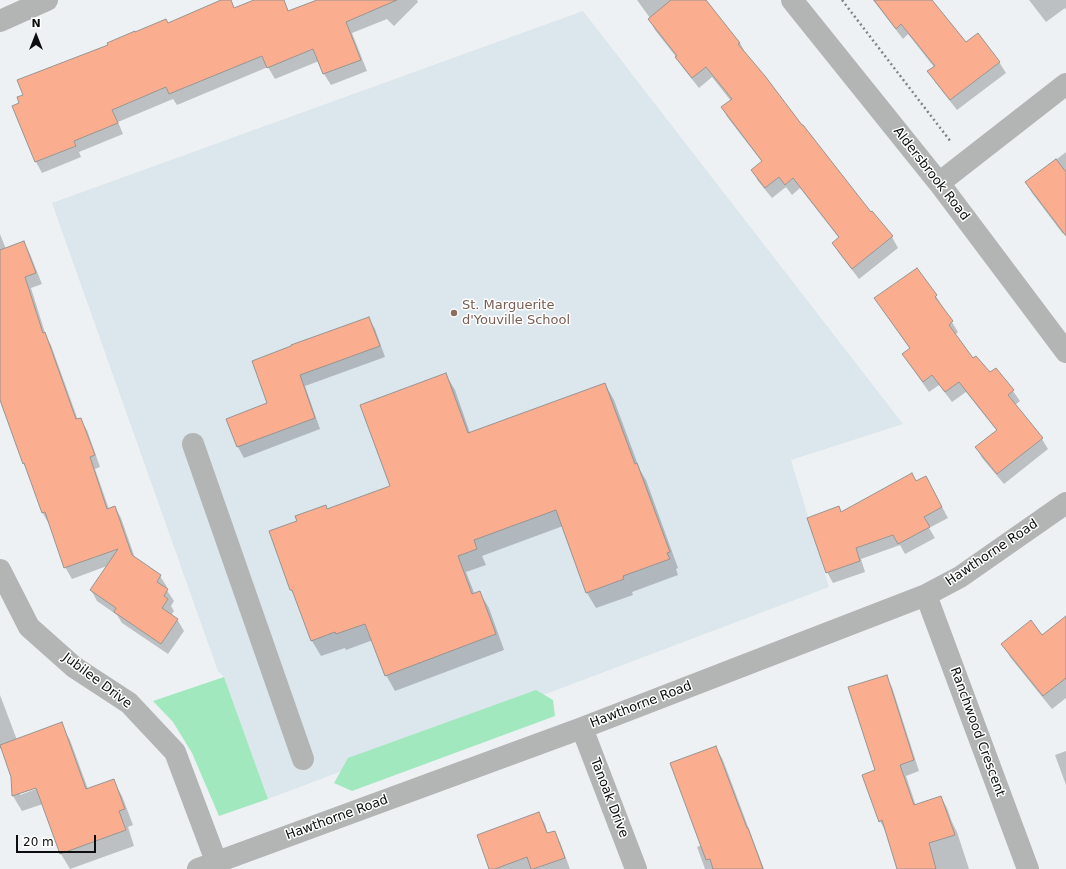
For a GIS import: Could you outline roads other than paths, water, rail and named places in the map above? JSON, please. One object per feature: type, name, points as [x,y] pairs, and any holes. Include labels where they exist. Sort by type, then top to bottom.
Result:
[{"type":"street","points":[[0,21],[47,0]]},
{"type":"street","name":"Aldersbrook Road","points":[[792,0],[939,183],[1066,352]]},
{"type":"street","points":[[939,183],[1066,84]]},
{"type":"street","points":[[193,444],[303,759]]},
{"type":"street","name":"Hawthorne Road","points":[[211,867],[582,728],[926,595],[960,577],[1066,503]]},
{"type":"street","name":"Jubilee Drive","points":[[0,570],[28,627],[74,667],[129,703],[175,752],[211,867]]},
{"type":"street","name":"Ranchwood Crescent","points":[[926,595],[1028,869]]},
{"type":"street","name":"Tanoak Drive","points":[[582,728],[636,869]]},
{"type":"place","name":"St. Marguerite d'Youville School","points":[[454,313]]}]
